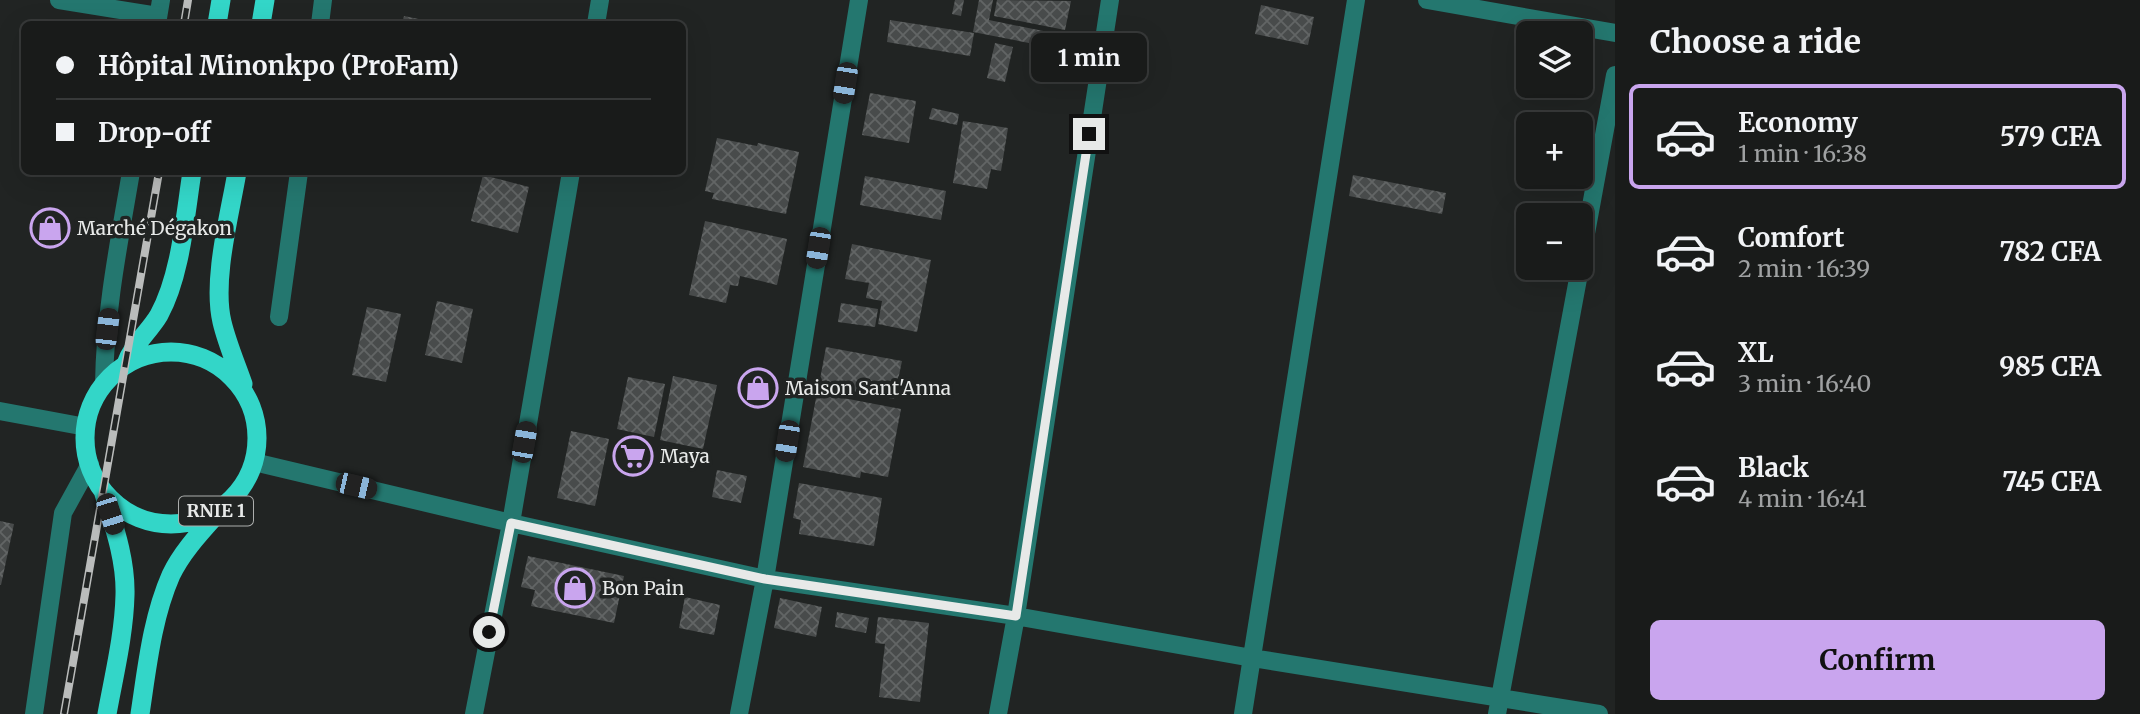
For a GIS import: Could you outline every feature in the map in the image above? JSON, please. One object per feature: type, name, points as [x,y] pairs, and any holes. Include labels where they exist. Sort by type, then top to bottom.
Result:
[{"type":"highway","points":[[218,21],[221,0]]},
{"type":"highway","points":[[262,21],[265,0]]},
{"type":"highway","name":"RNIE 1","points":[[126,364],[130,352],[159,315],[173,279],[191,175]]},
{"type":"highway","name":"RNIE 1","points":[[140,714],[162,601],[172,574],[188,547],[242,486],[254,462],[257,429],[221,321],[219,298],[220,272],[236,175]]},
{"type":"highway","name":"RNIE 1","points":[[107,714],[122,628],[125,593],[118,538],[102,490],[89,464],[86,427],[94,400],[104,384],[126,364],[148,354],[160,352],[196,355],[208,359],[228,372],[248,398]]},
{"type":"highway","name":"RNIE 1","points":[[102,490],[131,514],[162,523],[195,521],[223,506]]},
{"type":"street","points":[[59,0],[158,13]]},
{"type":"street","points":[[320,21],[323,0]]},
{"type":"street","points":[[596,21],[600,0]]},
{"type":"street","points":[[739,714],[765,579],[859,0]]},
{"type":"street","points":[[998,714],[1016,616],[1110,0]]},
{"type":"street","points":[[1243,714],[1356,0]]},
{"type":"street","points":[[1427,0],[1615,33]]},
{"type":"street","points":[[1592,203],[1615,75]]},
{"type":"street","points":[[104,384],[110,308],[131,175]]},
{"type":"street","points":[[279,317],[299,175]]},
{"type":"street","points":[[474,714],[511,523],[569,175]]},
{"type":"street","points":[[1498,705],[1578,280]]},
{"type":"street","points":[[0,411],[86,427]]},
{"type":"street","points":[[254,462],[511,523],[765,579],[1016,616],[1498,705],[1600,714]]},
{"type":"street","points":[[34,714],[63,513],[89,464]]},
{"type":"building","points":[[955,0],[964,0],[961,16],[952,14]]},
{"type":"building","points":[[979,0],[993,0],[989,20],[1063,35],[1060,49],[973,32]]},
{"type":"building","points":[[997,0],[1071,1],[1065,30],[994,16]]},
{"type":"building","points":[[1261,5],[1314,17],[1308,45],[1255,34]]},
{"type":"building","points":[[404,16],[428,21],[403,21]]},
{"type":"building","points":[[890,20],[974,33],[970,56],[887,42]]},
{"type":"building","points":[[995,43],[1013,47],[1005,82],[987,78]]},
{"type":"building","points":[[870,93],[916,101],[909,143],[862,135]]},
{"type":"building","points":[[932,108],[959,114],[957,125],[929,119]]},
{"type":"building","points":[[963,121],[1008,128],[1001,171],[991,169],[987,189],[953,183]]},
{"type":"building","points":[[717,138],[799,152],[786,214],[712,199],[714,193],[705,191]]},
{"type":"building","points":[[483,175],[529,187],[518,233],[471,221]]},
{"type":"building","points":[[1353,175],[1446,193],[1442,214],[1349,196]]},
{"type":"building","points":[[865,176],[946,191],[941,220],[860,205]]},
{"type":"building","points":[[705,221],[787,239],[777,285],[740,276],[738,286],[730,285],[726,303],[689,295]]},
{"type":"building","points":[[852,244],[931,260],[917,332],[878,324],[882,301],[866,298],[869,283],[845,279]]},
{"type":"building","points":[[437,301],[473,309],[462,363],[425,355]]},
{"type":"building","points":[[841,303],[878,309],[875,327],[838,322]]},
{"type":"building","points":[[367,307],[401,314],[386,382],[352,375]]},
{"type":"building","points":[[826,347],[902,361],[894,399],[819,385]]},
{"type":"building","points":[[673,376],[717,385],[703,449],[660,440]]},
{"type":"building","points":[[628,377],[665,384],[654,437],[617,429]]},
{"type":"building","points":[[817,393],[901,409],[888,477],[861,472],[860,478],[803,467]]},
{"type":"building","points":[[571,431],[609,439],[595,506],[557,498]]},
{"type":"building","points":[[717,470],[747,476],[741,503],[712,497]]},
{"type":"building","points":[[799,483],[882,498],[874,546],[799,534],[801,520],[793,518]]},
{"type":"building","points":[[0,521],[14,524],[1,585],[0,585]]},
{"type":"building","name":"Bon Pain","points":[[528,556],[624,576],[614,623],[531,606],[535,590],[521,587]]},
{"type":"building","points":[[685,597],[720,605],[714,635],[679,628]]},
{"type":"building","points":[[780,598],[822,607],[816,637],[774,628]]},
{"type":"building","points":[[837,612],[869,618],[866,633],[835,627]]},
{"type":"building","points":[[878,617],[929,623],[920,702],[879,697],[885,644],[875,643]]},
{"type":"railway","points":[[184,21],[188,0]]},
{"type":"railway","points":[[64,714],[158,175]]},
{"type":"place","name":"Marché Dégakon","points":[[50,228]]},
{"type":"place","name":"Maison Sant'Anna","points":[[758,388]]},
{"type":"place","name":"Maya","points":[[633,456]]},
{"type":"place","name":"Bon Pain","points":[[575,588]]},
{"type":"route","points":[[489,632],[511,523],[765,579],[1016,616],[1089,134]]}]
